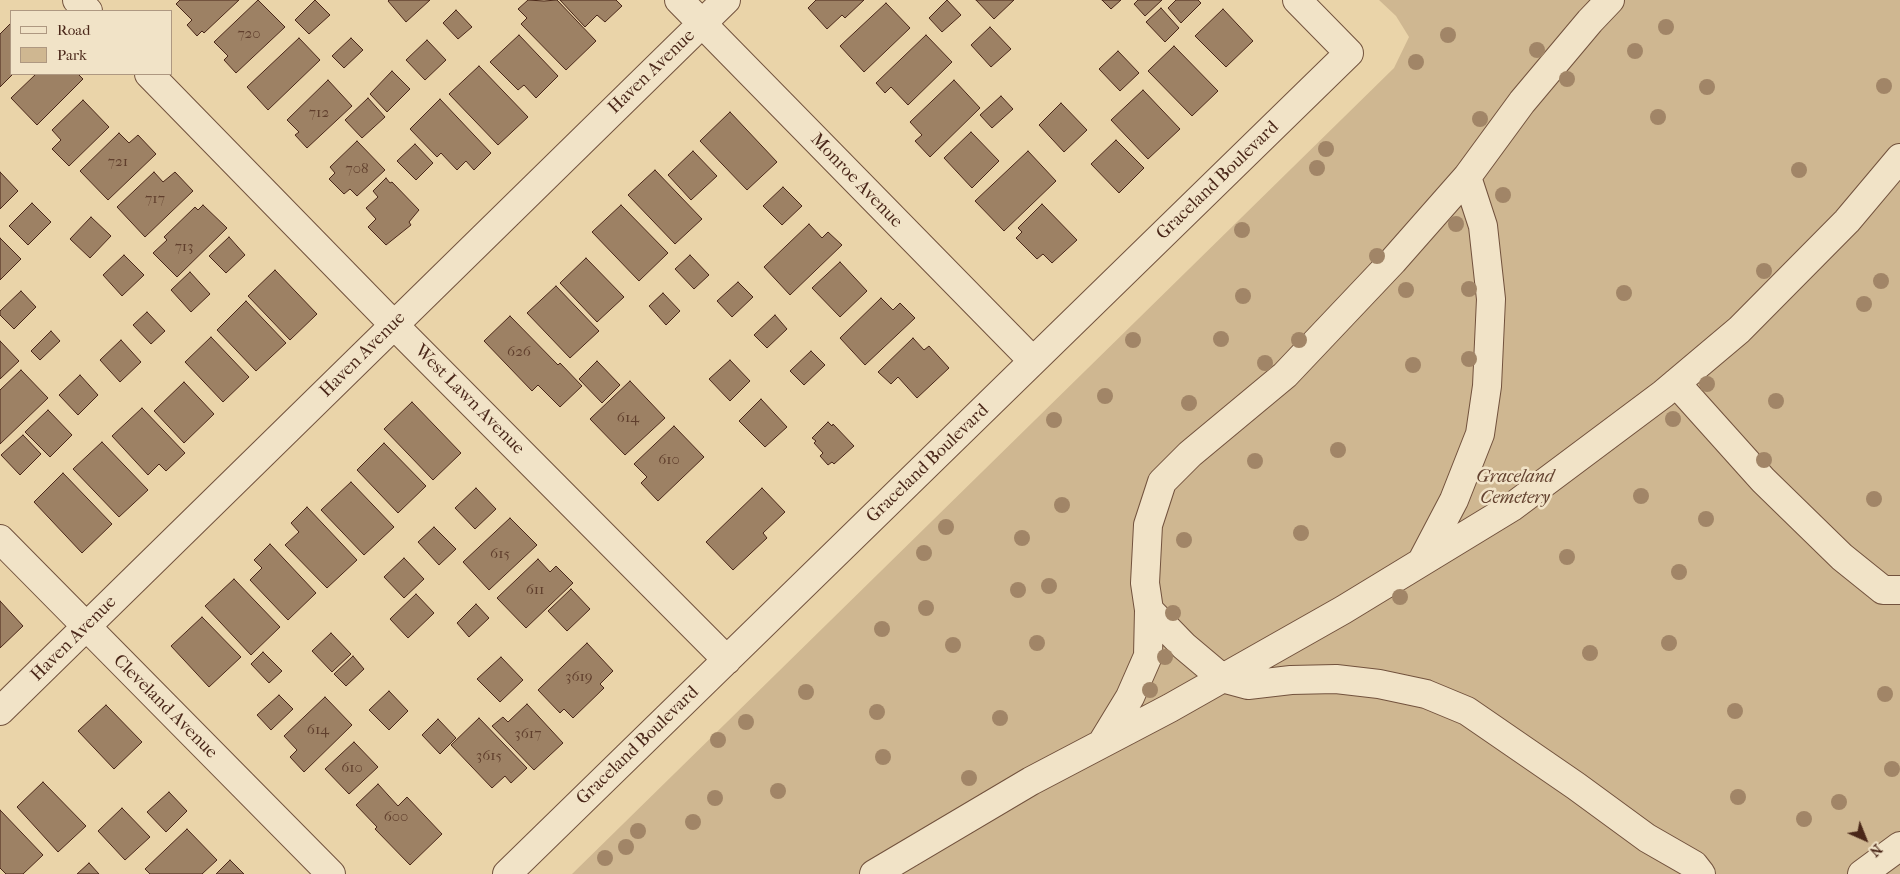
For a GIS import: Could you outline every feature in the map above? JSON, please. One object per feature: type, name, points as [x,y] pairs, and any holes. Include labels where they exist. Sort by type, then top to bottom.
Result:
[{"type":"street","points":[[77,0],[87,10]]},
{"type":"street","name":"Monroe Avenue","points":[[679,0],[1033,361]]},
{"type":"street","name":"Haven Avenue","points":[[0,711],[726,0]]},
{"type":"street","name":"Graceland Boulevard","points":[[507,874],[1349,53],[1297,0]]},
{"type":"street","points":[[1102,743],[1130,697],[1148,656],[1150,610],[1145,583],[1148,525],[1162,482],[1190,454],[1285,375],[1393,261],[1467,177],[1522,102],[1610,0]]},
{"type":"street","name":"West Lawn Avenue","points":[[150,75],[394,325],[727,660]]},
{"type":"street","points":[[874,874],[1031,781],[1222,678],[1342,610],[1512,507],[1676,383],[1739,330],[1847,221],[1900,158]]},
{"type":"street","points":[[1422,561],[1454,500],[1480,434],[1487,386],[1491,298],[1483,226],[1467,177]]},
{"type":"street","points":[[1676,383],[1764,480],[1842,557],[1894,597]]},
{"type":"street","name":"Cleveland Avenue","points":[[0,539],[331,874]]},
{"type":"street","points":[[1150,610],[1184,646],[1222,678],[1248,685],[1291,680],[1336,679],[1379,684],[1426,694],[1467,711],[1646,838],[1694,864],[1701,874]]},
{"type":"street","points":[[1862,874],[1900,846]]},
{"type":"green space","name":"Graceland Cemetery","points":[[1379,0],[1900,0],[1900,874],[572,874],[1394,68],[1409,37],[1396,16]]},
{"type":"building","points":[[180,0],[239,0],[204,33],[202,31],[197,36],[187,25],[192,20],[176,4]]},
{"type":"building","points":[[258,0],[285,27],[236,73],[224,60],[228,56],[214,42]]},
{"type":"building","points":[[315,0],[330,15],[309,34],[295,20]]},
{"type":"building","points":[[389,0],[430,0],[406,22]]},
{"type":"building","points":[[528,0],[557,0],[596,41],[566,70],[521,24],[527,18],[518,9]]},
{"type":"building","points":[[560,0],[616,0],[622,6],[605,22],[597,15],[585,27]]},
{"type":"building","points":[[816,0],[864,0],[845,18],[842,15],[827,29],[808,8]]},
{"type":"building","points":[[947,0],[961,15],[942,32],[929,18]]},
{"type":"building","points":[[976,0],[1014,0],[994,19]]},
{"type":"building","points":[[1102,0],[1121,0],[1111,9]]},
{"type":"building","points":[[1138,0],[1162,0],[1145,16],[1134,4]]},
{"type":"building","points":[[1176,0],[1198,0],[1201,3],[1181,23],[1168,8]]},
{"type":"building","points":[[886,3],[910,28],[864,72],[840,46]]},
{"type":"building","points":[[1161,8],[1179,28],[1165,42],[1146,22]]},
{"type":"building","points":[[1223,9],[1253,41],[1226,67],[1195,36]]},
{"type":"building","points":[[456,10],[472,27],[458,39],[443,23]]},
{"type":"building","points":[[10,24],[10,75],[12,75],[0,87],[0,34]]},
{"type":"building","points":[[990,27],[1011,49],[991,67],[971,45]]},
{"type":"building","points":[[519,35],[558,76],[536,98],[524,85],[518,90],[490,62]]},
{"type":"building","points":[[926,35],[952,62],[908,105],[891,87],[885,93],[876,83]]},
{"type":"building","points":[[299,38],[320,60],[268,110],[247,87]]},
{"type":"building","points":[[351,38],[363,50],[344,68],[332,56]]},
{"type":"building","points":[[427,40],[446,60],[425,80],[406,60]]},
{"type":"building","points":[[1174,46],[1218,91],[1192,116],[1148,71]]},
{"type":"building","points":[[1118,51],[1139,73],[1120,91],[1099,69]]},
{"type":"building","points":[[479,66],[528,117],[498,145],[449,94]]},
{"type":"building","points":[[392,71],[410,89],[387,112],[370,94]]},
{"type":"building","points":[[35,75],[79,75],[83,79],[37,125],[11,98]]},
{"type":"building","points":[[328,80],[352,106],[307,148],[295,135],[299,132],[287,120]]},
{"type":"building","points":[[954,80],[980,108],[930,157],[915,141],[922,135],[910,122]]},
{"type":"building","points":[[1143,90],[1180,129],[1148,159],[1111,120]]},
{"type":"building","points":[[1001,96],[1013,109],[992,128],[980,115]]},
{"type":"building","points":[[368,98],[385,117],[362,138],[345,120]]},
{"type":"building","points":[[440,99],[491,153],[474,170],[466,161],[457,170],[441,153],[437,157],[410,129]]},
{"type":"building","points":[[83,100],[109,127],[69,166],[52,149],[61,140],[52,130]]},
{"type":"building","points":[[1061,103],[1087,130],[1064,152],[1039,125]]},
{"type":"building","points":[[730,112],[777,162],[747,190],[700,141]]},
{"type":"building","points":[[971,132],[999,161],[972,188],[944,158]]},
{"type":"building","points":[[119,133],[129,143],[138,135],[156,154],[108,200],[80,171]]},
{"type":"building","points":[[1116,140],[1144,168],[1119,193],[1091,164]]},
{"type":"building","points":[[357,141],[385,170],[357,196],[350,189],[344,194],[329,179],[335,173],[330,167]]},
{"type":"building","points":[[415,144],[433,163],[416,180],[397,161]]},
{"type":"building","points":[[693,151],[717,176],[691,200],[668,175]]},
{"type":"building","points":[[1028,151],[1056,181],[1004,231],[975,201]]},
{"type":"building","points":[[655,170],[702,219],[675,244],[628,195]]},
{"type":"building","points":[[0,172],[18,191],[0,209]]},
{"type":"building","points":[[154,172],[163,182],[175,172],[193,191],[145,237],[117,207]]},
{"type":"building","points":[[386,178],[419,210],[409,222],[411,225],[386,245],[368,227],[376,219],[366,208],[378,197],[373,191]]},
{"type":"building","points":[[783,187],[802,206],[782,225],[763,206]]},
{"type":"building","points":[[32,203],[51,222],[28,245],[9,226]]},
{"type":"building","points":[[1042,204],[1077,240],[1052,263],[1043,254],[1037,259],[1016,238],[1022,232],[1018,228]]},
{"type":"building","points":[[203,205],[227,228],[177,277],[153,253],[167,240],[164,237],[195,207],[198,210]]},
{"type":"building","points":[[621,205],[668,253],[639,281],[592,232]]},
{"type":"building","points":[[91,217],[111,236],[90,258],[70,239]]},
{"type":"building","points":[[809,224],[822,238],[828,232],[842,245],[790,295],[764,267]]},
{"type":"building","points":[[229,237],[245,255],[226,273],[209,256]]},
{"type":"building","points":[[0,238],[21,259],[0,280]]},
{"type":"building","points":[[124,255],[144,275],[122,296],[103,275]]},
{"type":"building","points":[[690,255],[709,275],[694,289],[675,269]]},
{"type":"building","points":[[586,258],[624,297],[597,322],[560,283]]},
{"type":"building","points":[[840,262],[867,291],[840,317],[812,288]]},
{"type":"building","points":[[275,270],[317,314],[290,340],[248,296]]},
{"type":"building","points":[[190,272],[210,294],[191,312],[171,290]]},
{"type":"building","points":[[738,282],[753,297],[732,317],[717,301]]},
{"type":"building","points":[[556,286],[599,331],[570,358],[527,313]]},
{"type":"building","points":[[21,291],[36,307],[14,329],[0,315],[0,311]]},
{"type":"building","points":[[663,293],[680,311],[666,325],[649,306]]},
{"type":"building","points":[[881,298],[893,310],[900,303],[915,318],[865,365],[840,338]]},
{"type":"building","points":[[246,301],[286,343],[256,371],[217,330]]},
{"type":"building","points":[[147,312],[165,331],[151,344],[133,325]]},
{"type":"building","points":[[775,315],[787,329],[767,348],[754,335]]},
{"type":"building","points":[[510,316],[558,365],[560,363],[582,386],[560,407],[538,385],[532,391],[484,341]]},
{"type":"building","points":[[51,331],[60,341],[40,360],[31,351]]},
{"type":"building","points":[[211,337],[249,377],[223,402],[185,362]]},
{"type":"building","points":[[913,338],[924,350],[929,346],[949,368],[917,398],[898,377],[891,384],[878,372]]},
{"type":"building","points":[[121,340],[141,362],[120,382],[100,360]]},
{"type":"building","points":[[0,341],[19,361],[0,379]]},
{"type":"building","points":[[811,351],[825,365],[804,385],[790,371]]},
{"type":"building","points":[[730,360],[750,381],[730,401],[709,379]]},
{"type":"building","points":[[597,361],[620,385],[602,403],[579,379]]},
{"type":"building","points":[[21,370],[48,398],[0,444],[0,390]]},
{"type":"building","points":[[80,375],[98,395],[78,415],[59,395]]},
{"type":"building","points":[[630,381],[665,418],[625,455],[590,419]]},
{"type":"building","points":[[184,382],[214,414],[184,443],[154,411]]},
{"type":"building","points":[[761,399],[787,427],[765,447],[739,421]]},
{"type":"building","points":[[412,402],[461,453],[433,480],[384,429]]},
{"type":"building","points":[[142,408],[185,453],[166,471],[159,464],[148,475],[112,436]]},
{"type":"building","points":[[48,410],[72,435],[50,457],[25,432]]},
{"type":"building","points":[[828,422],[832,426],[833,424],[854,446],[834,464],[832,462],[828,465],[820,456],[823,453],[812,438]]},
{"type":"building","points":[[674,426],[704,457],[658,501],[641,483],[647,477],[634,464]]},
{"type":"building","points":[[23,435],[41,454],[20,475],[1,455]]},
{"type":"building","points":[[102,442],[148,490],[119,517],[73,469]]},
{"type":"building","points":[[384,443],[426,486],[398,513],[357,470]]},
{"type":"building","points":[[63,473],[112,524],[82,553],[34,502]]},
{"type":"building","points":[[351,482],[394,527],[364,555],[321,510]]},
{"type":"building","points":[[476,488],[496,509],[475,529],[455,508]]},
{"type":"building","points":[[762,488],[785,512],[763,533],[767,538],[733,570],[706,542]]},
{"type":"building","points":[[307,507],[357,560],[327,588],[285,545],[299,532],[291,523]]},
{"type":"building","points":[[510,518],[537,545],[489,590],[463,562]]},
{"type":"building","points":[[434,527],[456,549],[439,565],[418,542]]},
{"type":"building","points":[[270,544],[316,593],[288,620],[250,580],[262,568],[254,560]]},
{"type":"building","points":[[404,558],[424,579],[404,598],[384,577]]},
{"type":"building","points":[[538,559],[550,572],[556,566],[573,583],[526,628],[497,598]]},
{"type":"building","points":[[234,579],[280,627],[251,655],[205,606]]},
{"type":"building","points":[[571,589],[590,609],[567,631],[548,611]]},
{"type":"building","points":[[416,594],[434,613],[408,638],[390,619]]},
{"type":"building","points":[[0,601],[23,626],[0,648]]},
{"type":"building","points":[[476,604],[489,618],[469,637],[457,623]]},
{"type":"building","points":[[202,617],[241,657],[209,687],[171,646]]},
{"type":"building","points":[[331,633],[351,654],[332,672],[312,651]]},
{"type":"building","points":[[587,643],[613,671],[600,684],[604,688],[573,718],[564,709],[560,713],[538,690]]},
{"type":"building","points":[[263,652],[282,671],[269,683],[251,664]]},
{"type":"building","points":[[353,656],[364,669],[346,686],[334,674]]},
{"type":"building","points":[[501,657],[523,680],[500,702],[477,679]]},
{"type":"building","points":[[389,691],[408,711],[389,730],[369,710]]},
{"type":"building","points":[[279,695],[293,709],[271,730],[257,715]]},
{"type":"building","points":[[325,697],[352,725],[304,772],[290,757],[297,750],[284,736]]},
{"type":"building","points":[[527,704],[563,743],[534,770],[492,726],[503,717],[508,722]]},
{"type":"building","points":[[106,705],[142,742],[114,769],[78,731]]},
{"type":"building","points":[[479,718],[527,768],[511,783],[505,776],[492,788],[451,745]]},
{"type":"building","points":[[438,719],[456,738],[440,754],[422,735]]},
{"type":"building","points":[[354,742],[378,767],[349,794],[325,769]]},
{"type":"building","points":[[43,782],[86,826],[58,852],[17,807]]},
{"type":"building","points":[[378,784],[398,806],[407,797],[442,834],[410,865],[375,829],[377,827],[356,805]]},
{"type":"building","points":[[169,792],[187,811],[166,832],[147,812]]},
{"type":"building","points":[[122,808],[150,837],[125,860],[98,831]]},
{"type":"building","points":[[0,810],[43,855],[23,874],[6,874],[0,868]]},
{"type":"building","points":[[187,829],[217,860],[202,874],[150,874],[145,869]]},
{"type":"building","points":[[230,860],[244,874],[216,874]]},
{"type":"building","points":[[89,863],[99,874],[77,874]]}]
